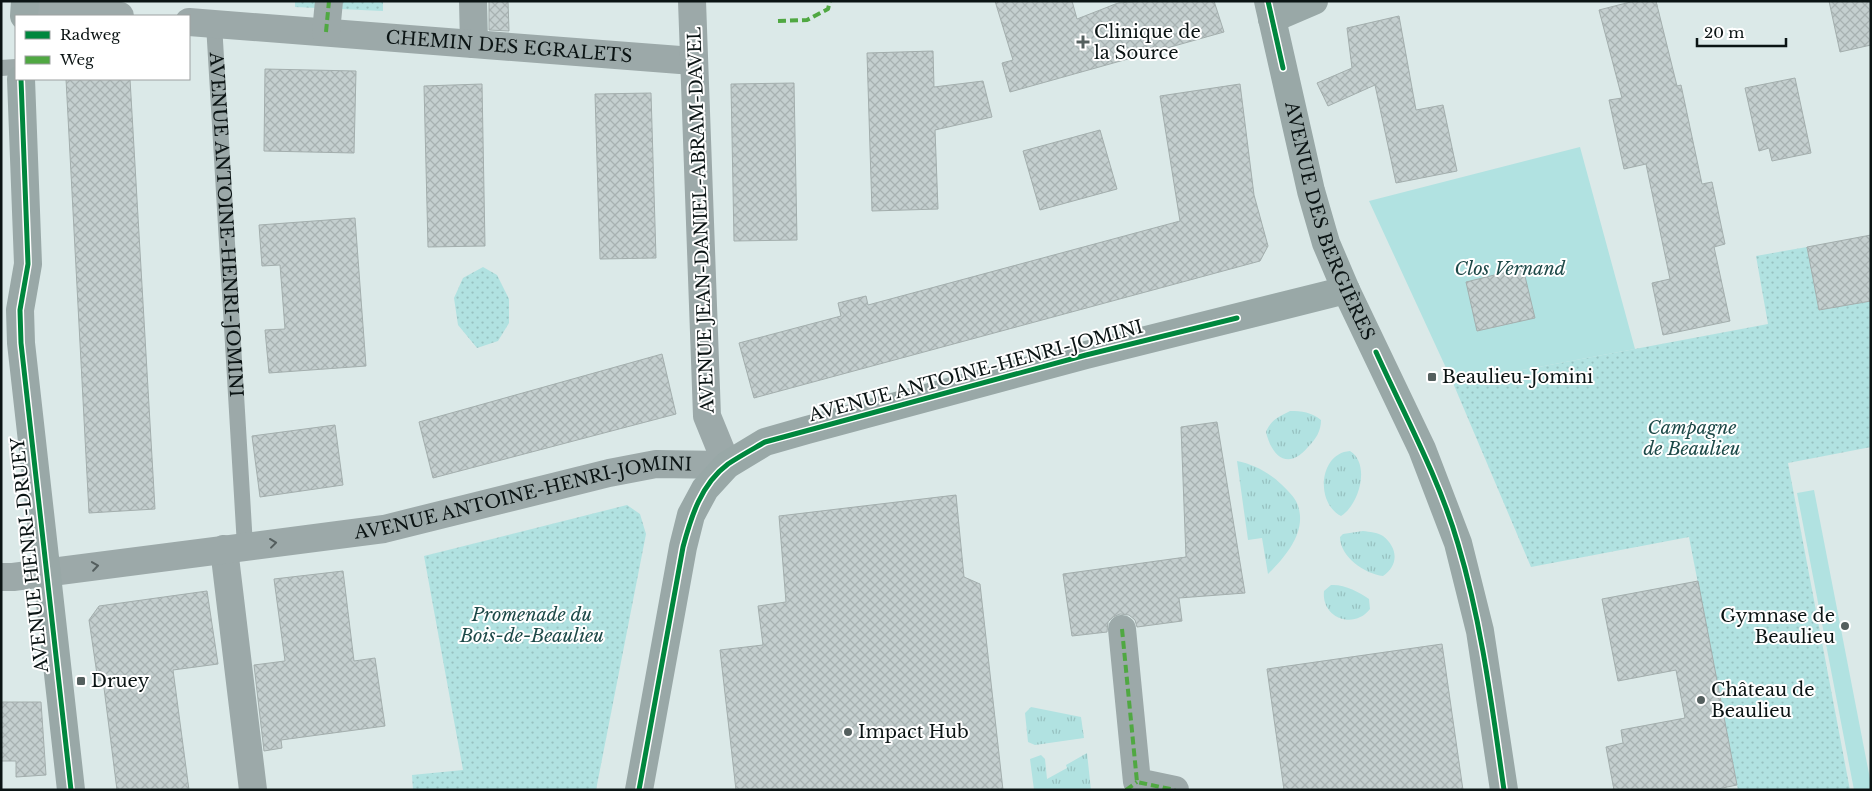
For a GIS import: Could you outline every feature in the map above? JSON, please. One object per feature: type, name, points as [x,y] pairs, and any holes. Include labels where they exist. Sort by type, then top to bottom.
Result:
[{"type":"main road","points":[[1270,10],[1314,1]]},
{"type":"main road","name":"AVENUE DES BERGIÈRES","points":[[1270,10],[1310,191],[1326,243],[1346,290],[1422,449],[1458,543],[1480,631],[1504,790]]},
{"type":"main road","name":"AVENUE HENRI-DRUEY","points":[[21,80],[28,264],[20,310],[21,343],[71,790]]},
{"type":"main road","name":"AVENUE ANTOINE-HENRI-JOMINI","points":[[727,466],[764,442],[1086,355],[1346,290]]},
{"type":"main road","points":[[639,790],[683,547],[691,515],[705,489],[727,466]]},
{"type":"street","points":[[326,32],[329,1]]},
{"type":"street","points":[[474,1],[474,44]]},
{"type":"street","name":"AVENUE JEAN-DANIEL-ABRAM-DAVEL","points":[[692,1],[707,416],[727,466]]},
{"type":"street","points":[[25,8],[108,15]]},
{"type":"street","name":"CHEMIN DES EGRALETS","points":[[201,23],[693,61]]},
{"type":"street","name":"AVENUE ANTOINE-HENRI-JOMINI","points":[[1,577],[384,529],[656,464],[727,466]]},
{"type":"street","name":"AVENUE ANTOINE-HENRI-JOMINI","points":[[234,547],[253,790]]},
{"type":"street","points":[[1122,629],[1132,786],[1175,790]]},
{"type":"lane","name":"AVENUE ANTOINE-HENRI-JOMINI","points":[[201,23],[234,547]]},
{"type":"lane","points":[[1,68],[15,67]]},
{"type":"green space","points":[[295,1],[383,1],[383,11],[295,7]]},
{"type":"green space","name":"Clos Vernand","points":[[1580,147],[1635,349],[1453,383],[1369,201]]},
{"type":"green space","name":"Campagne de Beaulieu","points":[[1807,247],[1819,310],[1871,301],[1871,447],[1788,463],[1850,790],[1738,790],[1689,537],[1531,567],[1453,383],[1768,324],[1756,256]]},
{"type":"green space","points":[[483,267],[497,275],[509,299],[509,323],[498,341],[477,348],[458,325],[454,298],[463,278]]},
{"type":"green space","points":[[1290,411],[1306,412],[1314,415],[1321,420],[1321,424],[1316,438],[1311,444],[1301,454],[1288,459],[1282,458],[1272,449],[1266,432],[1275,419]]},
{"type":"green space","points":[[1350,451],[1360,465],[1360,484],[1353,503],[1341,516],[1333,510],[1327,501],[1324,479],[1332,460],[1340,454]]},
{"type":"green space","points":[[1237,461],[1261,469],[1272,476],[1291,494],[1298,506],[1300,525],[1297,534],[1287,552],[1268,574],[1262,538],[1248,540]]},
{"type":"green space","points":[[1814,490],[1871,790],[1854,790],[1797,493]]},
{"type":"green space","name":"Promenade du Bois-de-Beaulieu","points":[[627,505],[640,514],[646,534],[596,790],[413,790],[412,775],[463,770],[424,556]]},
{"type":"green space","points":[[1363,531],[1383,536],[1392,546],[1395,556],[1394,562],[1392,567],[1383,576],[1361,568],[1344,551],[1340,537],[1343,534]]},
{"type":"green space","points":[[1331,585],[1346,587],[1365,596],[1369,599],[1370,609],[1356,619],[1348,620],[1333,614],[1324,600],[1324,591]]},
{"type":"green space","points":[[1031,707],[1081,717],[1084,738],[1035,745],[1028,742],[1025,713]]},
{"type":"green space","points":[[1087,753],[1091,790],[1034,790],[1030,759],[1041,755],[1045,759],[1047,779],[1067,768],[1066,765]]},
{"type":"building","points":[[489,1],[508,1],[509,31],[489,30]]},
{"type":"building","points":[[995,1],[1072,1],[1077,19],[1118,3],[1214,1],[1224,32],[1010,92],[1002,63],[1013,60]]},
{"type":"building","points":[[1634,1],[1656,1],[1677,86],[1681,85],[1702,184],[1712,182],[1725,244],[1714,247],[1730,321],[1663,335],[1652,283],[1670,279],[1646,164],[1624,169],[1609,100],[1622,98],[1599,10]]},
{"type":"building","points":[[1829,1],[1871,1],[1871,45],[1840,52]]},
{"type":"building","points":[[1399,16],[1416,110],[1443,105],[1457,171],[1396,183],[1375,85],[1328,106],[1317,83],[1352,68],[1347,28]]},
{"type":"building","points":[[933,51],[934,87],[983,81],[992,117],[935,130],[938,209],[872,211],[867,53]]},
{"type":"building","points":[[265,69],[356,71],[354,153],[264,151]]},
{"type":"building","points":[[1795,78],[1811,153],[1772,161],[1769,148],[1759,151],[1745,88]]},
{"type":"building","points":[[66,80],[130,80],[155,509],[89,513]]},
{"type":"building","points":[[794,83],[797,240],[734,241],[731,84]]},
{"type":"building","points":[[482,84],[485,246],[428,247],[424,86]]},
{"type":"building","points":[[1240,84],[1254,195],[1268,246],[1260,261],[754,398],[739,343],[841,316],[838,303],[866,296],[868,305],[1180,221],[1160,96]]},
{"type":"building","points":[[651,93],[656,258],[600,259],[595,94]]},
{"type":"building","points":[[1100,130],[1117,189],[1040,210],[1023,151]]},
{"type":"building","points":[[355,218],[366,366],[269,373],[265,330],[285,329],[280,265],[262,266],[259,225]]},
{"type":"building","points":[[1871,235],[1871,301],[1819,310],[1807,247]]},
{"type":"building","points":[[1523,268],[1535,318],[1477,331],[1466,282]]},
{"type":"building","points":[[662,354],[676,414],[433,478],[419,422]]},
{"type":"building","points":[[1217,422],[1245,593],[1179,598],[1182,621],[1137,627],[1135,620],[1129,615],[1120,614],[1108,622],[1107,632],[1072,636],[1063,574],[1186,557],[1181,427]]},
{"type":"building","points":[[335,425],[343,485],[260,497],[252,436]]},
{"type":"building","points":[[956,495],[964,577],[980,584],[1003,790],[736,790],[720,650],[763,645],[758,606],[786,602],[779,516]]},
{"type":"building","points":[[343,571],[354,661],[375,658],[385,726],[281,740],[282,748],[264,751],[254,665],[285,661],[274,579]]},
{"type":"building","name":"Château de Beaulieu","points":[[1698,581],[1737,785],[1713,790],[1614,790],[1606,747],[1623,743],[1621,730],[1685,718],[1676,670],[1618,681],[1602,599]]},
{"type":"building","points":[[207,591],[218,664],[173,670],[189,790],[117,790],[103,680],[98,681],[89,620],[99,606]]},
{"type":"building","points":[[1442,644],[1463,790],[1284,790],[1267,669]]},
{"type":"building","points":[[1,702],[41,702],[46,775],[16,777],[16,761],[1,761]]},
{"type":"marked path","points":[[326,32],[329,1]]},
{"type":"marked path","points":[[778,21],[807,20],[828,9],[830,1]]},
{"type":"marked path","points":[[1122,629],[1137,782],[1175,790]]},
{"type":"marked path","points":[[1126,790],[1137,782]]},
{"type":"cycle path","points":[[1268,1],[1283,68]]},
{"type":"cycle path","points":[[21,80],[28,264],[20,310],[21,343],[71,790]]},
{"type":"cycle path","points":[[639,790],[683,547],[698,502],[711,481],[728,464],[765,442],[1086,355],[1237,318]]},
{"type":"cycle path","points":[[1376,352],[1431,471],[1458,544],[1480,635],[1504,790]]},
{"type":"place","name":"Clinique de la Source","points":[[1083,42]]},
{"type":"place","name":"Beaulieu-Jomini","points":[[1432,377]]},
{"type":"place","name":"Gymnase de Beaulieu","points":[[1845,626]]},
{"type":"place","name":"Druey","points":[[81,681]]},
{"type":"place","name":"Château de Beaulieu","points":[[1701,700]]},
{"type":"place","name":"Impact Hub","points":[[848,732]]}]
